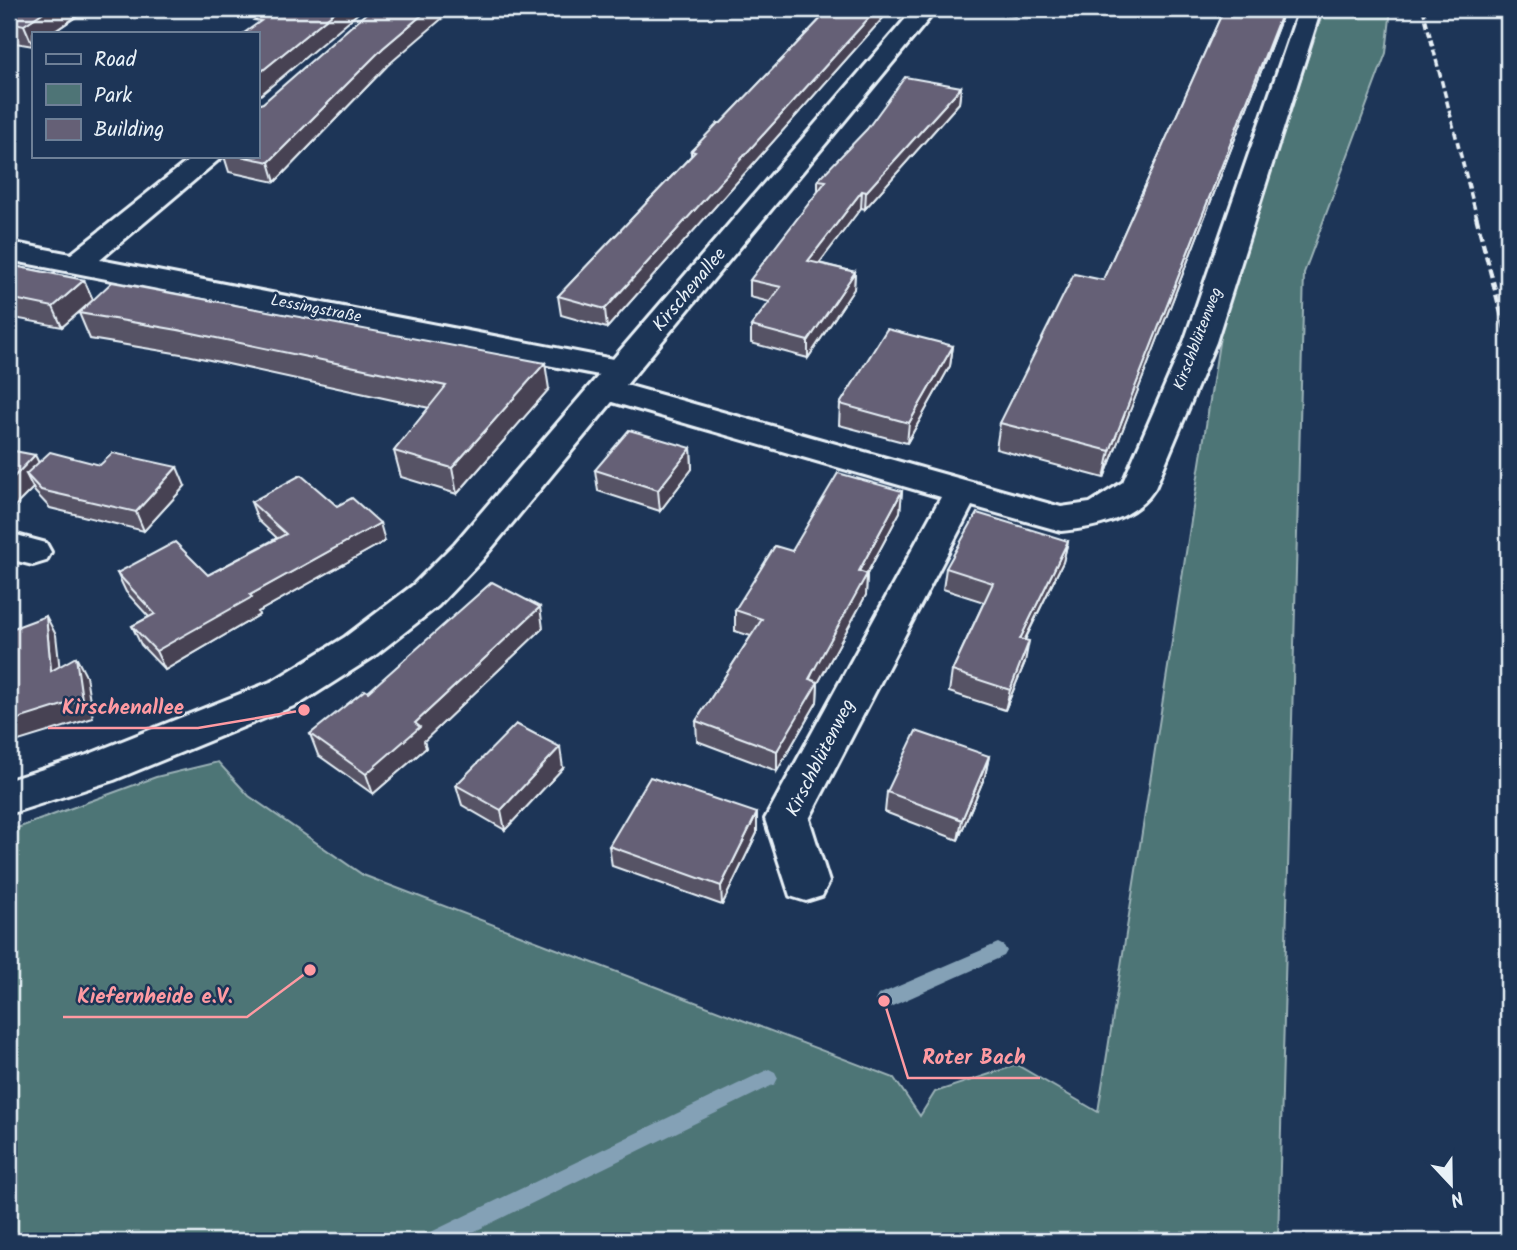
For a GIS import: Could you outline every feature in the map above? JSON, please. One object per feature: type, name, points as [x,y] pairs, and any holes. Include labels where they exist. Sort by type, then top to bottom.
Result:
[{"type":"street","name":"Kirschenallee","points":[[9,797],[99,768],[276,697],[359,647],[425,596],[468,552],[926,9]]},
{"type":"street","name":"Kirschblütenweg","points":[[614,380],[962,491],[1061,519],[1087,517],[1121,504],[1138,488],[1200,342],[1310,9]]},
{"type":"street","points":[[77,264],[208,158]]},
{"type":"street","name":"Lessingstraße","points":[[9,251],[614,380]]},
{"type":"street","name":"Kirschblütenweg","points":[[806,882],[787,819],[962,491]]},
{"type":"green space","points":[[1324,9],[1391,9],[1386,53],[1304,273],[1278,1241],[9,1241],[9,831],[156,777],[218,762],[249,796],[363,875],[894,1078],[920,1116],[935,1092],[1017,1065],[1098,1112],[1224,311]]},
{"type":"building","points":[[9,9],[48,9],[24,25],[9,22]]},
{"type":"building","points":[[270,9],[338,9],[259,73],[259,32],[245,32],[261,21],[254,20]]},
{"type":"building","points":[[371,9],[429,9],[383,48],[269,162],[250,158],[259,158],[259,104]]},
{"type":"building","points":[[830,9],[877,9],[605,309],[558,296],[695,152],[691,151]]},
{"type":"building","points":[[1224,9],[1283,9],[1110,451],[1000,423],[1074,274],[1103,280]]},
{"type":"building","points":[[905,77],[961,87],[866,192],[862,191],[808,261],[855,272],[808,341],[751,326],[781,287],[750,280],[826,181],[818,180],[867,129]]},
{"type":"building","points":[[9,265],[84,280],[53,307],[9,298]]},
{"type":"building","points":[[112,282],[545,363],[452,468],[394,451],[446,386],[178,330],[79,313]]},
{"type":"building","points":[[887,329],[953,346],[909,423],[840,404]]},
{"type":"building","points":[[629,430],[691,448],[658,490],[595,470]]},
{"type":"building","points":[[9,450],[35,455],[9,482]]},
{"type":"building","points":[[50,452],[100,465],[113,453],[177,467],[136,512],[41,490],[26,474]]},
{"type":"building","points":[[838,473],[902,491],[859,571],[867,574],[809,679],[818,682],[777,751],[696,721],[762,619],[735,610],[775,546],[792,551]]},
{"type":"building","points":[[301,475],[337,506],[352,498],[380,523],[156,651],[132,626],[155,614],[117,573],[175,542],[208,575],[286,534],[251,502]]},
{"type":"building","points":[[977,513],[1068,541],[1020,639],[1029,641],[1010,690],[952,671],[993,583],[946,568]]},
{"type":"building","points":[[492,582],[540,607],[415,723],[420,727],[366,774],[310,734],[365,690],[368,692]]},
{"type":"building","points":[[46,616],[51,671],[76,657],[82,699],[9,722],[9,627],[11,629]]},
{"type":"building","points":[[516,724],[560,747],[501,810],[456,785]]},
{"type":"building","points":[[916,731],[989,756],[962,820],[887,792]]},
{"type":"building","points":[[650,777],[757,813],[721,886],[609,846]]},
{"type":"waterway","points":[[884,1001],[998,951]]},
{"type":"waterway","points":[[434,1241],[769,1078]]},
{"type":"railway","points":[[1423,9],[1477,218]]},
{"type":"railway","points":[[1476,216],[1508,340]]},
{"type":"place","name":"Kirschenallee","points":[[304,710]]},
{"type":"place","name":"Kiefernheide e.V.","points":[[310,970]]},
{"type":"place","name":"Roter Bach","points":[[884,1001]]}]
